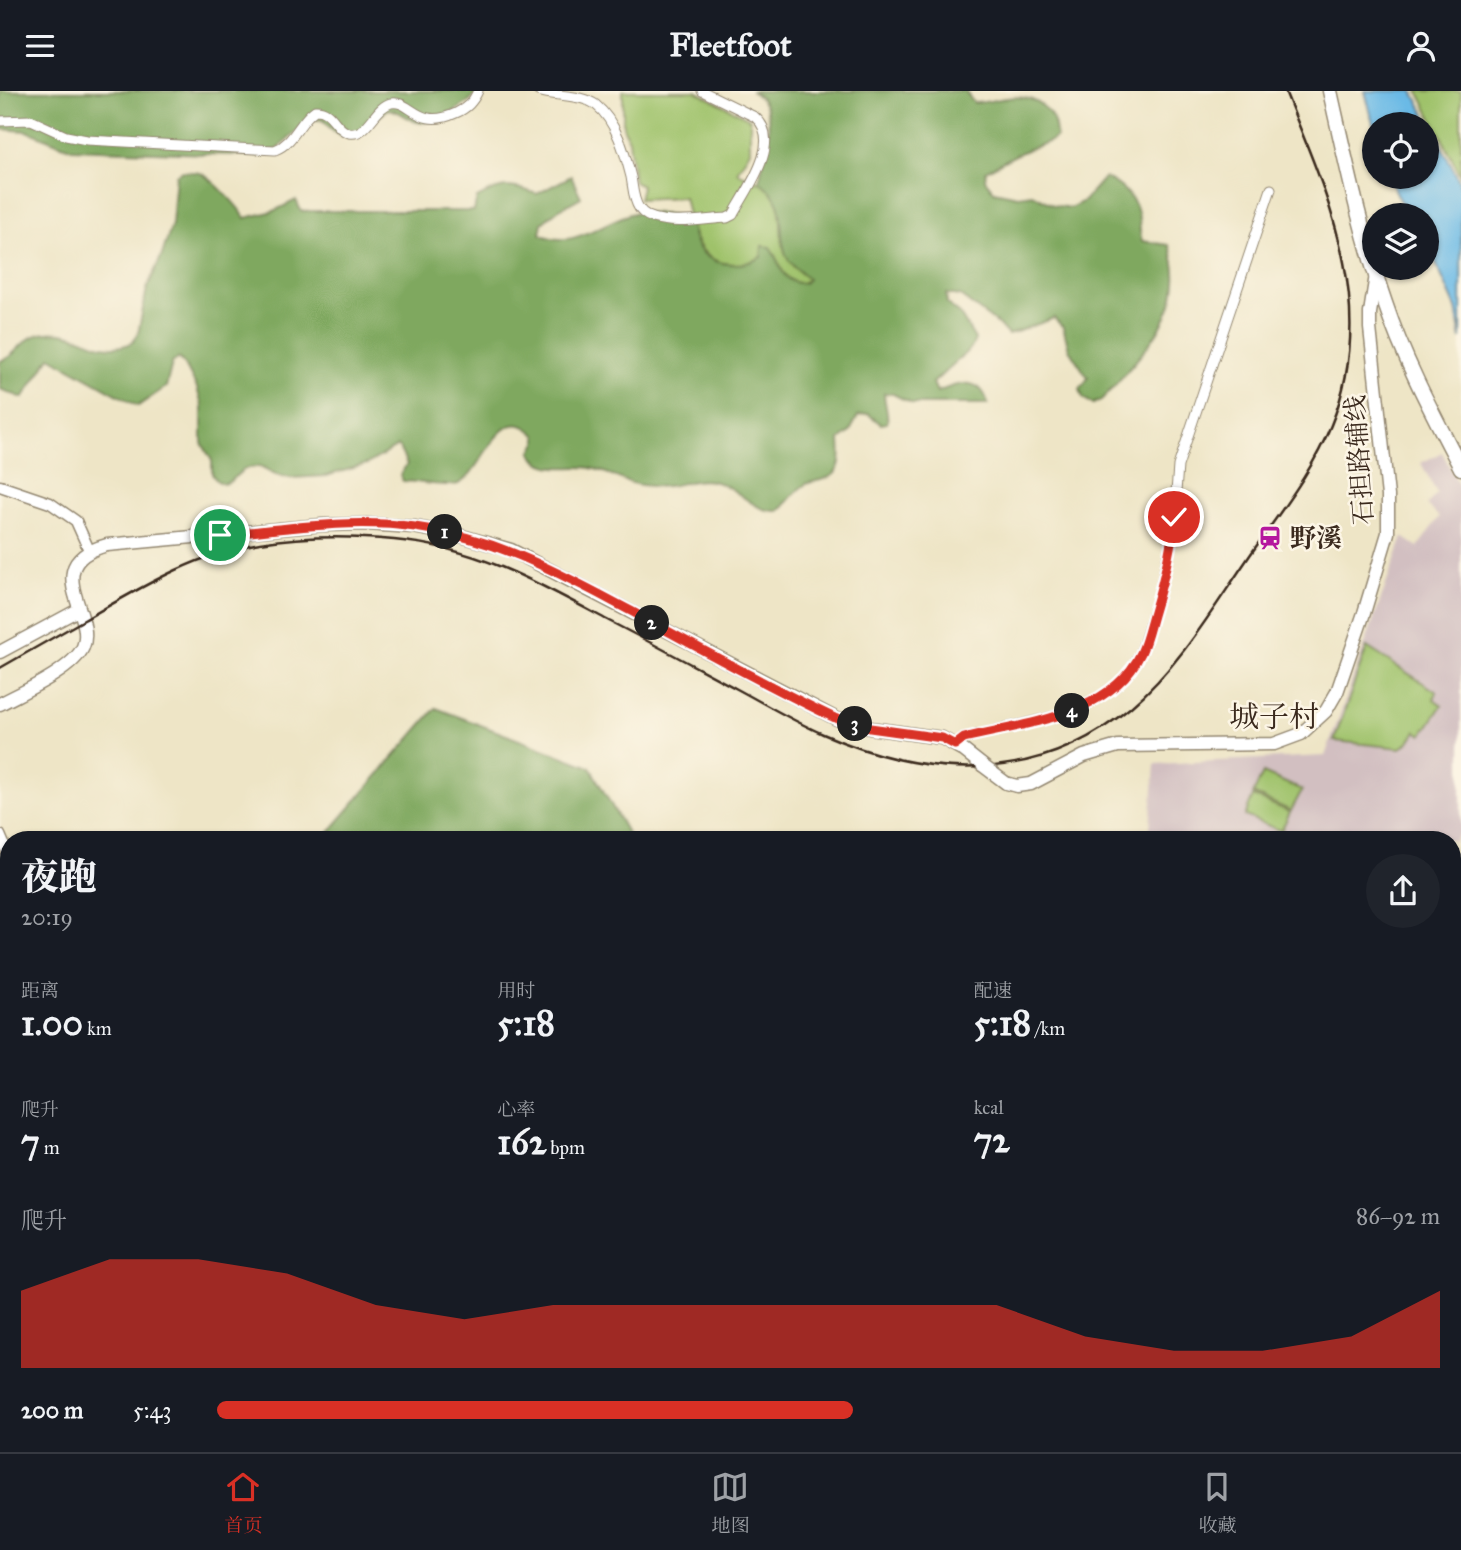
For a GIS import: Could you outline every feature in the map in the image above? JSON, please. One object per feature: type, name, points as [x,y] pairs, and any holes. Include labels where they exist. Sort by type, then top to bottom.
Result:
[{"type":"main road","points":[[1330,91],[1362,219]]},
{"type":"main road","name":"石担路辅线","points":[[955,745],[1006,783],[1017,786],[1031,784],[1084,755],[1118,746],[1274,744],[1301,734],[1326,711],[1337,692],[1388,533],[1388,496],[1370,328],[1375,280]]},
{"type":"main road","points":[[1378,280],[1409,364],[1461,468]]},
{"type":"main road","points":[[0,704],[76,658],[83,648],[86,636],[74,595],[74,573],[79,559],[89,550],[107,545],[322,525],[366,524],[414,527],[458,535],[510,550],[837,719],[870,728],[942,738],[955,745]]},
{"type":"main road","points":[[0,652],[78,610]]},
{"type":"street","points":[[0,121],[31,120],[66,136],[87,140],[275,151],[286,146],[306,117],[315,110],[328,113],[344,131],[352,134],[362,131],[379,111],[391,103],[400,104],[421,117],[442,119],[468,106],[478,91]]},
{"type":"street","points":[[538,91],[587,100],[604,113],[627,158],[635,198],[646,215],[663,221],[727,218],[733,215],[760,168],[765,148],[765,134],[761,123],[755,117],[702,91]]},
{"type":"street","points":[[955,745],[964,738],[1079,710],[1116,686],[1129,673],[1141,652],[1159,595],[1173,532],[1178,466],[1271,189]]},
{"type":"street","points":[[0,486],[50,503],[76,521],[89,550]]},
{"type":"shaded area","points":[[1442,452],[1461,490],[1461,831],[1150,831],[1155,764],[1325,756],[1403,537],[1418,547],[1439,517],[1427,505],[1437,493],[1421,463]]},
{"type":"green space","points":[[0,91],[479,91],[459,108],[430,122],[414,121],[388,109],[363,129],[348,136],[334,132],[322,120],[310,119],[273,153],[262,156],[72,149],[27,131],[0,129]]},
{"type":"green space","points":[[623,91],[696,91],[750,119],[750,151],[737,172],[771,190],[779,206],[786,255],[793,266],[809,279],[799,284],[788,279],[776,259],[763,246],[761,257],[748,262],[722,263],[711,258],[697,242],[684,197],[639,199],[642,186],[634,182],[629,140],[623,127]]},
{"type":"green space","points":[[751,91],[965,91],[974,103],[1017,97],[1042,105],[1052,119],[1056,137],[986,171],[985,180],[994,191],[1018,196],[1032,194],[1053,205],[1070,208],[1084,201],[1104,178],[1122,188],[1132,199],[1138,212],[1142,241],[1169,245],[1175,268],[1174,290],[1169,310],[1159,329],[1103,399],[1093,404],[1083,398],[1080,389],[1088,378],[1069,349],[1063,327],[1054,318],[1008,335],[960,296],[946,294],[947,304],[960,314],[975,339],[972,347],[933,383],[937,392],[961,384],[974,385],[985,395],[988,404],[913,404],[893,394],[884,393],[887,423],[881,424],[868,414],[858,416],[849,433],[840,440],[840,463],[836,472],[802,487],[778,511],[760,508],[724,485],[710,481],[647,486],[590,468],[542,464],[531,452],[537,443],[537,436],[524,426],[513,425],[503,430],[493,441],[467,477],[454,485],[403,481],[400,475],[407,464],[398,446],[367,464],[326,476],[291,478],[277,475],[260,466],[244,469],[223,484],[212,474],[212,461],[202,443],[202,406],[197,388],[179,358],[172,363],[166,387],[138,406],[50,357],[23,398],[0,389],[0,361],[38,335],[59,333],[109,347],[132,343],[138,334],[147,288],[172,224],[176,175],[183,171],[200,173],[211,180],[245,218],[274,211],[296,200],[301,211],[474,211],[477,198],[493,190],[513,187],[537,194],[571,176],[581,197],[542,223],[540,234],[565,239],[576,237],[639,212],[689,216],[697,245],[709,258],[723,263],[747,263],[761,257],[762,246],[770,247],[786,276],[796,283],[804,283],[808,279],[793,266],[786,255],[776,199],[759,181],[767,145],[768,120],[766,108],[760,98]]},
{"type":"green space","points":[[1418,91],[1461,91],[1461,176],[1439,133],[1439,112],[1429,112]]},
{"type":"green space","points":[[1367,647],[1437,692],[1434,699],[1442,705],[1422,735],[1416,731],[1401,748],[1334,741]]},
{"type":"green space","points":[[436,708],[590,767],[626,831],[330,831]]},
{"type":"green space","points":[[1263,773],[1302,790],[1291,811],[1253,794]]},
{"type":"green space","points":[[1253,796],[1290,812],[1281,831],[1245,816]]},
{"type":"water","points":[[1365,91],[1413,91],[1424,112],[1370,112]]},
{"type":"water","points":[[1439,141],[1461,188],[1461,339],[1456,308],[1439,270],[1439,203],[1401,202],[1395,189],[1439,189]]},
{"type":"railway","points":[[0,668],[147,584],[213,555],[260,543],[293,539],[327,537],[394,540],[452,550],[506,569],[557,593],[801,724],[863,749],[902,760],[942,766],[982,767],[1021,762],[1059,751],[1096,732],[1131,707],[1167,672],[1198,632],[1297,488],[1331,425],[1345,382],[1350,339],[1349,297],[1343,255],[1332,214],[1285,91]]},
{"type":"place","name":"野溪","points":[[1270,538]]},
{"type":"district","name":"城子村","points":[[1274,717]]},
{"type":"route","points":[[220,535],[322,525],[366,524],[414,527],[458,535],[510,550],[561,574],[837,719],[870,728],[942,738],[955,745],[964,738],[1079,710],[1116,686],[1129,673],[1141,652],[1159,595],[1174,517]]}]
